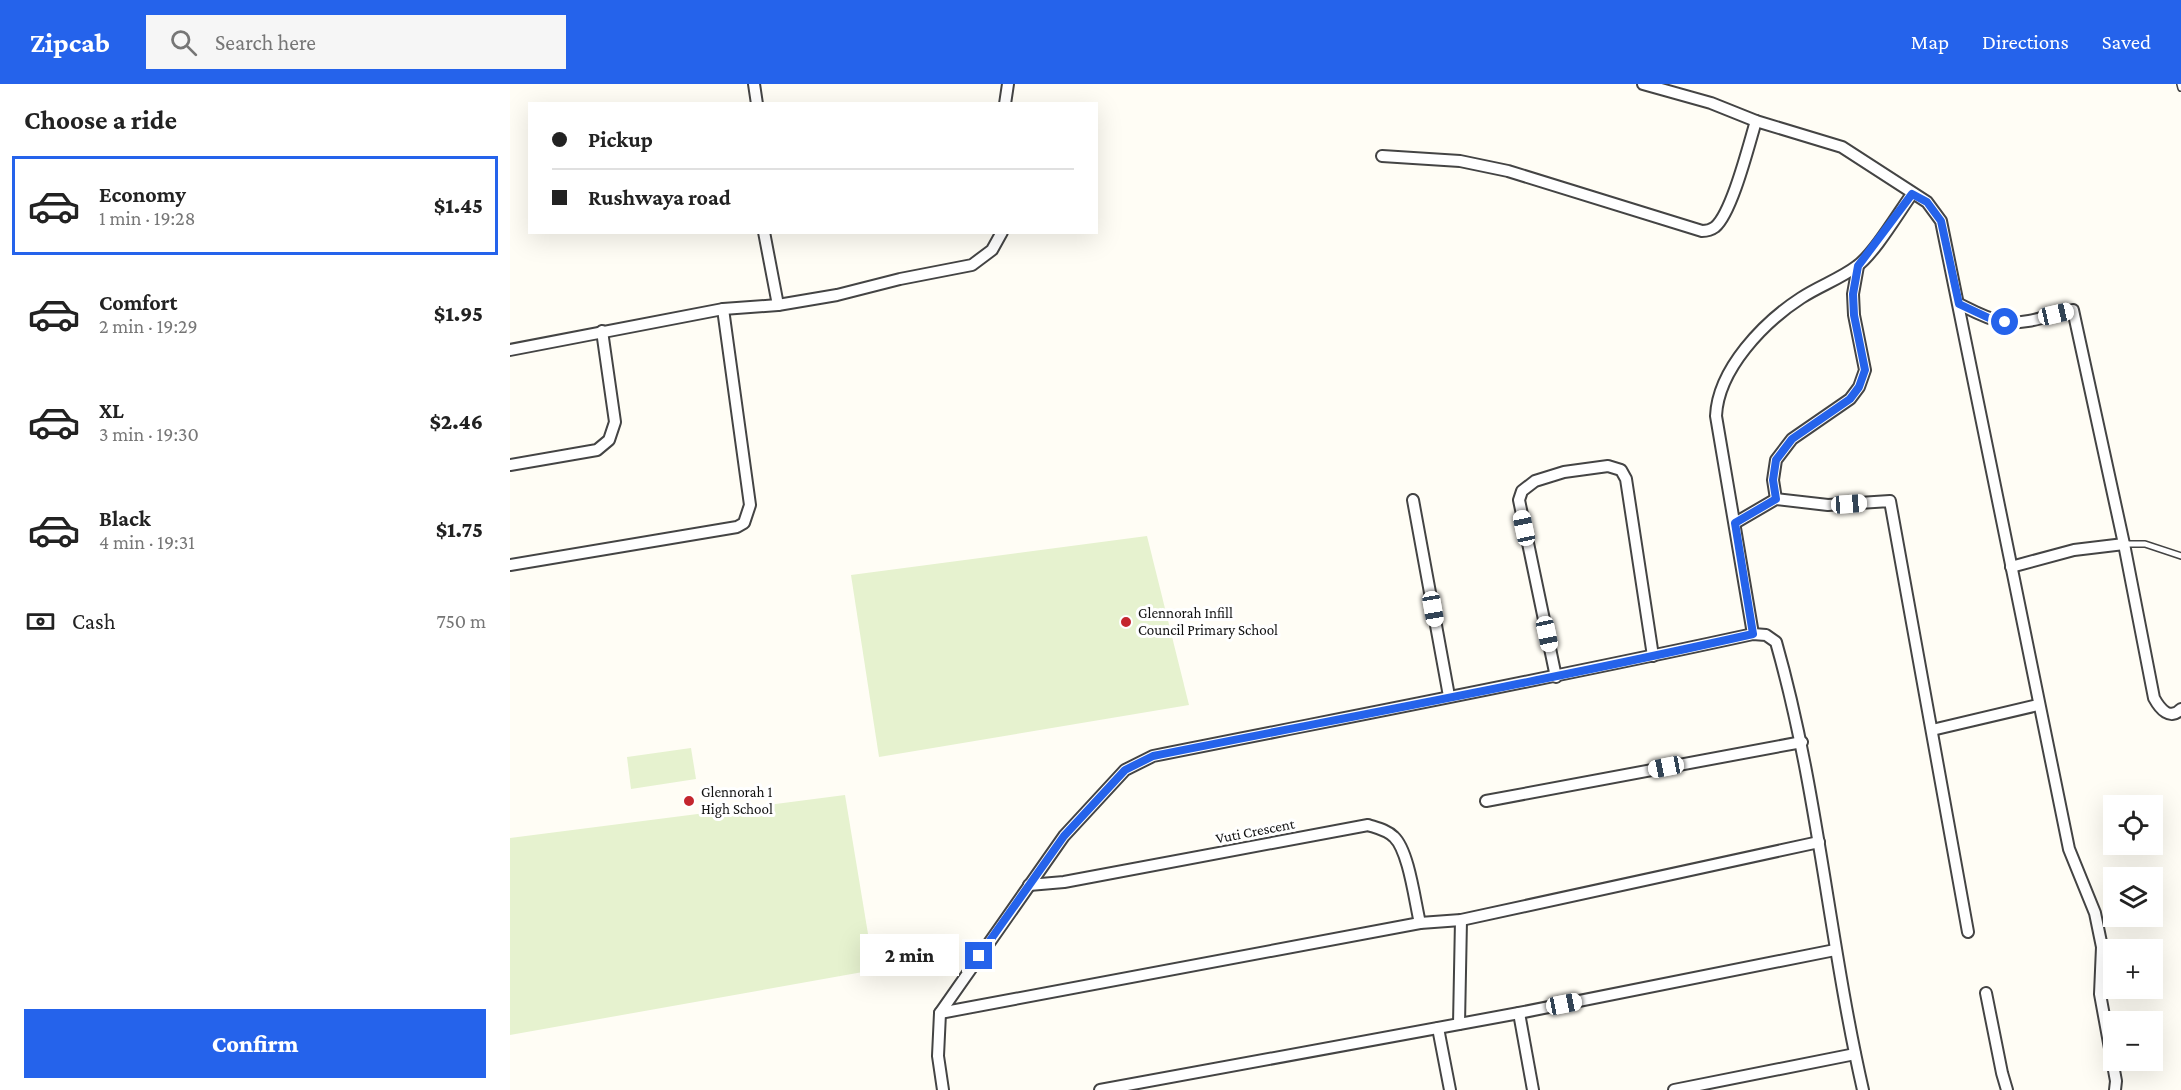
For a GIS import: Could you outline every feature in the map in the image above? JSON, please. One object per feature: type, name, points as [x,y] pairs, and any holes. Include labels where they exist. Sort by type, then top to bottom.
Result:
[{"type":"street","points":[[754,84],[757,102]]},
{"type":"street","points":[[1005,102],[1008,84]]},
{"type":"street","points":[[1643,84],[1711,103],[1756,121],[1842,147],[1927,202],[1941,221],[2069,849],[2095,913],[2102,947],[2100,994],[2116,1081],[2115,1090]]},
{"type":"street","points":[[1382,156],[1460,161],[1508,171],[1702,231],[1715,227],[1730,204],[1756,121]]},
{"type":"street","points":[[1753,634],[1716,416],[1716,403],[1722,386],[1747,345],[1779,313],[1858,266],[1912,194]]},
{"type":"street","points":[[764,234],[778,305]]},
{"type":"street","points":[[510,350],[723,309],[778,305],[837,295],[900,279],[972,266],[992,250],[1001,234]]},
{"type":"street","points":[[1776,499],[1773,480],[1776,460],[1792,439],[1850,399],[1859,387],[1865,370],[1854,315],[1853,294],[1858,266]]},
{"type":"street","points":[[1959,304],[1991,319],[2005,322],[2022,322],[2073,310],[2124,544],[2154,699],[2161,710],[2170,715],[2181,710]]},
{"type":"street","points":[[510,565],[737,527],[744,523],[750,505],[723,309]]},
{"type":"street","points":[[510,465],[597,450],[609,440],[615,422],[602,331]]},
{"type":"street","points":[[1556,677],[1520,500],[1522,491],[1535,481],[1564,472],[1608,466],[1621,470],[1626,479],[1653,656]]},
{"type":"street","points":[[1735,523],[1776,499],[1828,506],[1890,501],[1968,932]]},
{"type":"street","points":[[1413,500],[1449,696]]},
{"type":"street","points":[[2011,567],[2074,550],[2124,544]]},
{"type":"street","points":[[944,1090],[938,1056],[940,1012],[1064,836],[1125,770],[1137,762],[1153,756],[1449,696],[1556,677],[1753,634],[1766,635],[1776,642],[1802,742],[1835,950],[1863,1090]]},
{"type":"street","points":[[1932,730],[2038,705]]},
{"type":"street","points":[[1486,801],[1802,742]]},
{"type":"street","name":"Vuti Crescent","points":[[1029,885],[1064,882],[1368,825],[1384,830],[1395,838],[1407,864],[1420,923]]},
{"type":"street","points":[[940,1012],[1420,923],[1461,920],[1819,842]]},
{"type":"street","points":[[1459,1024],[1461,920]]},
{"type":"street","points":[[1100,1090],[1519,1013],[1835,950]]},
{"type":"street","points":[[1986,993],[2007,1090]]},
{"type":"street","points":[[1519,1013],[1533,1090]]},
{"type":"street","points":[[1438,1028],[1450,1090]]},
{"type":"street","points":[[1674,1090],[1855,1054]]},
{"type":"lane","points":[[2124,544],[2145,544],[2181,556]]},
{"type":"green space","points":[[1147,536],[1189,705],[879,757],[851,575]]},
{"type":"green space","points":[[691,748],[696,779],[631,789],[627,757]]},
{"type":"green space","points":[[845,795],[874,970],[510,1035],[510,838]]},
{"type":"place","name":"Glennorah Infill Council Primary School","points":[[1126,622]]},
{"type":"place","name":"Glennorah 1 High School","points":[[689,801]]},
{"type":"route","points":[[979,956],[1064,836],[1125,770],[1137,762],[1153,756],[1449,696],[1556,677],[1753,634],[1735,523],[1776,499],[1773,480],[1776,460],[1792,439],[1850,399],[1859,387],[1865,370],[1854,315],[1853,294],[1858,266],[1912,194],[1927,202],[1941,221],[1959,304],[1991,319],[2005,322]]}]
